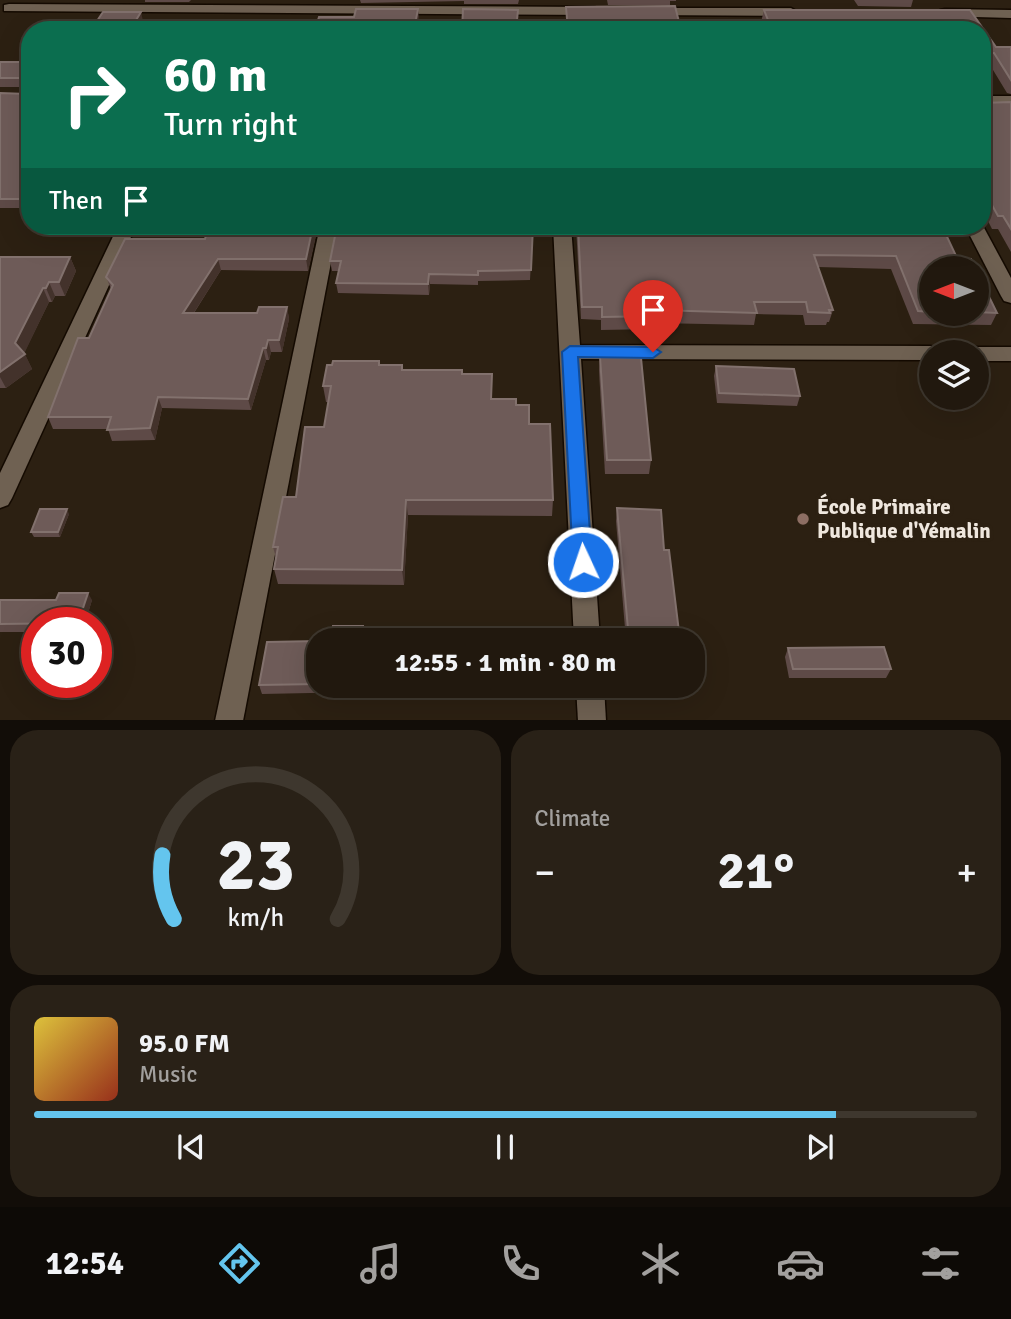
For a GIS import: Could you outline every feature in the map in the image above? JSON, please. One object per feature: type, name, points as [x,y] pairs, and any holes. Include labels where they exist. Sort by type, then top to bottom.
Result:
[{"type":"street","points":[[0,24],[11,4],[604,11]]},
{"type":"street","points":[[632,11],[686,6],[808,12]]},
{"type":"street","points":[[930,13],[1011,14]]},
{"type":"street","points":[[991,101],[1011,101]]},
{"type":"street","points":[[0,498],[123,235]]},
{"type":"street","points":[[229,720],[327,235]]},
{"type":"street","points":[[563,235],[586,628]]},
{"type":"street","points":[[979,235],[1011,296]]},
{"type":"street","points":[[570,352],[919,353]]},
{"type":"street","points":[[989,354],[1011,354]]},
{"type":"street","points":[[591,698],[592,720]]},
{"type":"building","points":[[675,6],[679,21],[567,21],[566,7]]},
{"type":"building","points":[[356,9],[418,9],[416,21],[318,21],[319,17],[354,17]]},
{"type":"building","points":[[463,9],[518,10],[517,21],[462,21]]},
{"type":"building","points":[[764,10],[970,10],[978,21],[768,21]]},
{"type":"building","points":[[103,12],[141,12],[136,21],[97,21]]},
{"type":"building","points":[[991,40],[996,47],[1011,47],[1011,80],[994,53],[991,53]]},
{"type":"building","points":[[0,62],[21,62],[21,78],[0,78]]},
{"type":"building","points":[[0,93],[21,94],[21,199],[0,199]]},
{"type":"building","points":[[1011,102],[1011,229],[1003,216],[998,216],[991,203],[991,103]]},
{"type":"building","points":[[206,235],[311,235],[306,259],[218,259],[183,313],[257,313],[259,307],[287,307],[279,340],[268,340],[266,348],[263,348],[248,399],[158,397],[150,428],[107,430],[111,417],[48,417],[78,338],[89,338],[113,285],[106,277],[125,239],[205,239]]},
{"type":"building","points":[[335,235],[533,235],[531,270],[478,271],[478,275],[429,274],[428,284],[336,283],[341,261],[330,261]]},
{"type":"building","points":[[578,235],[946,235],[956,256],[919,256],[919,311],[896,256],[814,255],[833,310],[829,310],[830,313],[808,312],[806,302],[754,302],[757,313],[656,310],[657,316],[602,317],[602,307],[582,307]]},
{"type":"building","points":[[0,257],[70,257],[59,282],[49,282],[46,288],[43,288],[15,343],[25,354],[0,372]]},
{"type":"building","points":[[989,297],[997,313],[989,313]]},
{"type":"building","points":[[600,357],[641,358],[651,460],[607,460]]},
{"type":"building","points":[[333,361],[379,361],[379,365],[402,365],[402,370],[462,370],[462,374],[492,374],[491,399],[516,399],[516,405],[529,405],[529,424],[550,424],[553,500],[406,500],[402,570],[274,569],[278,547],[273,547],[283,497],[296,497],[305,427],[324,427],[331,386],[323,386],[327,365],[332,365]]},
{"type":"building","points":[[716,366],[794,369],[800,396],[719,393]]},
{"type":"building","points":[[617,508],[661,510],[664,550],[669,550],[679,628],[628,628]]},
{"type":"building","points":[[40,509],[67,509],[58,532],[31,532]]},
{"type":"building","points":[[59,593],[88,593],[83,607],[21,607],[21,624],[0,624],[0,600],[56,600]]},
{"type":"building","points":[[333,626],[363,626],[363,628]]},
{"type":"building","points":[[306,641],[306,684],[259,685],[267,642]]},
{"type":"building","points":[[884,647],[891,669],[793,669],[788,648]]},
{"type":"place","name":"École Primaire Publique d'Yémalin","points":[[803,519]]},
{"type":"route","points":[[583,562],[570,352],[653,352]]}]
